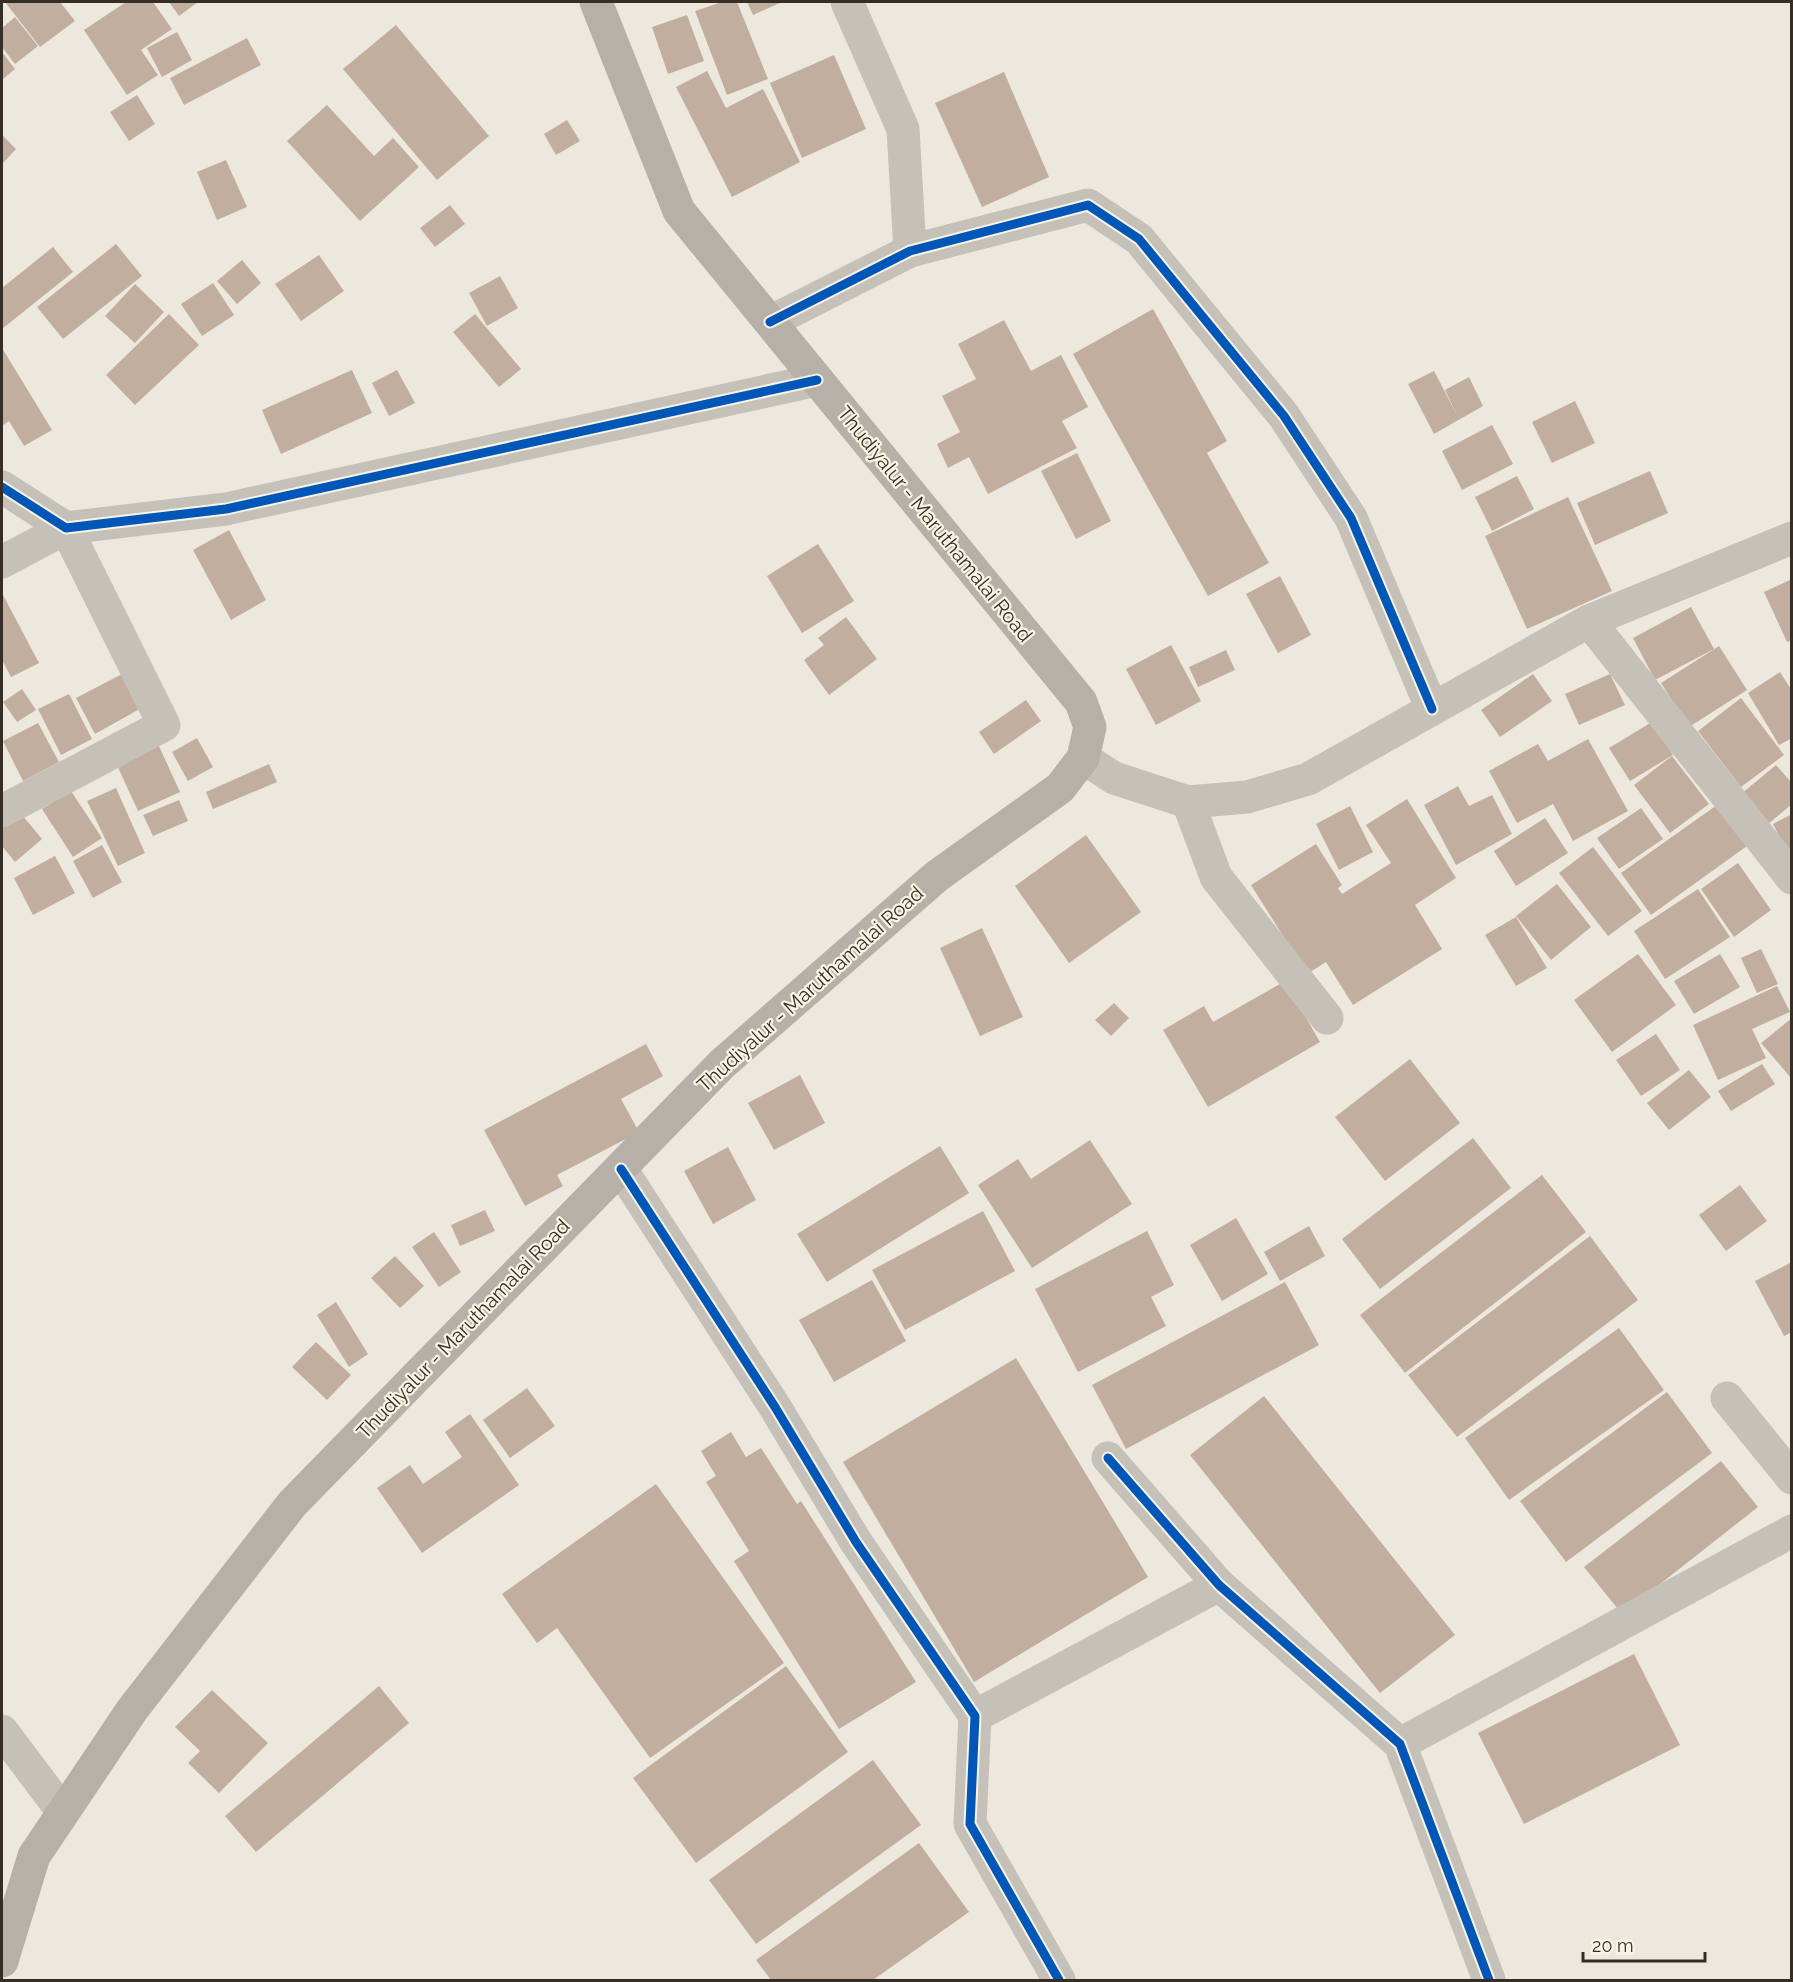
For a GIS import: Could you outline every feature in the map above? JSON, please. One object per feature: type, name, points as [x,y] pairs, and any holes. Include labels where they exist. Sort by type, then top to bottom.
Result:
[{"type":"main road","name":"Thudiyalur - Maruthamalai Road","points":[[2,1961],[34,1856],[132,1710],[292,1504],[722,1064],[937,876],[1060,788],[1083,758],[1090,727],[1081,702],[679,211],[596,2]]},
{"type":"street","points":[[847,2],[903,129],[910,251]]},
{"type":"street","points":[[770,322],[910,251],[1088,205],[1139,239],[1284,416],[1351,518],[1432,710]]},
{"type":"street","points":[[2,562],[66,528],[226,509],[817,380]]},
{"type":"street","points":[[2,487],[66,528],[164,725],[2,811]]},
{"type":"street","points":[[1083,758],[1114,778],[1188,802],[1247,797],[1308,779],[1589,621],[1791,538]]},
{"type":"street","points":[[1589,621],[1791,878]]},
{"type":"street","points":[[1188,802],[1216,877],[1327,1018]]},
{"type":"street","points":[[621,1169],[775,1407],[856,1542],[975,1716],[970,1824],[1059,1980]]},
{"type":"street","points":[[1727,1398],[1791,1478]]},
{"type":"street","points":[[1108,1458],[1219,1585],[1400,1744],[1490,1980]]},
{"type":"street","points":[[1400,1744],[1791,1531]]},
{"type":"street","points":[[975,1716],[1219,1585]]},
{"type":"street","points":[[2,1731],[63,1812]]},
{"type":"building","points":[[5,2],[60,2],[75,21],[40,47]]},
{"type":"building","points":[[126,2],[153,2],[172,29],[141,50],[158,75],[127,95],[84,30]]},
{"type":"building","points":[[169,2],[198,2],[179,16]]},
{"type":"building","points":[[722,2],[737,2],[768,79],[727,95],[695,11]]},
{"type":"building","points":[[747,2],[782,2],[753,15]]},
{"type":"building","points":[[687,15],[704,61],[668,74],[652,27]]},
{"type":"building","points":[[15,17],[38,46],[15,64],[2,47],[2,28]]},
{"type":"building","points":[[396,25],[489,136],[437,180],[343,69]]},
{"type":"building","points":[[177,32],[192,60],[162,77],[147,48]]},
{"type":"building","points":[[247,38],[261,65],[184,105],[170,78]]},
{"type":"building","points":[[2,52],[15,69],[2,80]]},
{"type":"building","points":[[834,55],[866,129],[802,158],[770,83]]},
{"type":"building","points":[[707,71],[726,108],[763,89],[800,162],[732,197],[676,87]]},
{"type":"building","points":[[1004,72],[1049,177],[982,207],[935,103]]},
{"type":"building","points":[[137,95],[155,124],[129,141],[110,112]]},
{"type":"building","points":[[327,105],[374,156],[393,138],[419,167],[360,221],[287,141]]},
{"type":"building","points":[[567,120],[580,141],[556,155],[544,134]]},
{"type":"building","points":[[2,135],[16,149],[2,164]]},
{"type":"building","points":[[226,160],[247,207],[217,220],[197,172]]},
{"type":"building","points":[[450,205],[465,224],[435,247],[420,228]]},
{"type":"building","points":[[116,244],[142,276],[63,339],[37,307]]},
{"type":"building","points":[[53,247],[73,272],[2,329],[2,288]]},
{"type":"building","points":[[319,255],[344,291],[301,321],[275,284]]},
{"type":"building","points":[[242,260],[261,283],[237,304],[217,281]]},
{"type":"building","points":[[500,276],[518,308],[487,326],[469,293]]},
{"type":"building","points":[[213,283],[234,315],[202,336],[181,304]]},
{"type":"building","points":[[135,284],[164,312],[135,343],[105,316]]},
{"type":"building","points":[[1153,309],[1227,441],[1207,453],[1269,563],[1208,596],[1073,354]]},
{"type":"building","points":[[169,314],[199,345],[135,405],[106,375]]},
{"type":"building","points":[[475,314],[521,369],[499,387],[453,332]]},
{"type":"building","points":[[1004,320],[1031,371],[1061,355],[1088,407],[1062,421],[1077,448],[988,494],[969,457],[948,468],[937,444],[960,432],[942,396],[976,379],[958,344]]},
{"type":"building","points":[[2,348],[52,430],[24,446],[9,421],[2,426]]},
{"type":"building","points":[[352,370],[372,413],[281,454],[262,410]]},
{"type":"building","points":[[397,370],[415,403],[389,416],[372,383]]},
{"type":"building","points":[[1434,371],[1457,415],[1445,390],[1469,377],[1483,406],[1434,434],[1408,384]]},
{"type":"building","points":[[1575,401],[1595,443],[1552,463],[1532,422]]},
{"type":"building","points":[[1492,425],[1513,464],[1462,490],[1442,451]]},
{"type":"building","points":[[1077,453],[1111,521],[1076,539],[1041,471]]},
{"type":"building","points":[[1650,471],[1668,513],[1595,545],[1577,503]]},
{"type":"building","points":[[1517,476],[1534,509],[1492,531],[1475,497]]},
{"type":"building","points":[[1568,497],[1612,591],[1527,629],[1485,536]]},
{"type":"building","points":[[229,530],[266,600],[231,620],[193,550]]},
{"type":"building","points":[[818,544],[854,601],[802,633],[767,576]]},
{"type":"building","points":[[1280,576],[1311,635],[1278,653],[1246,594]]},
{"type":"building","points":[[1792,579],[1792,640],[1787,642],[1764,592]]},
{"type":"building","points":[[2,593],[39,663],[11,677],[2,660]]},
{"type":"building","points":[[1691,607],[1714,649],[1655,680],[1633,638]]},
{"type":"building","points":[[846,617],[877,659],[829,695],[804,660],[824,645],[818,638]]},
{"type":"building","points":[[1171,645],[1201,701],[1156,725],[1126,669]]},
{"type":"building","points":[[1719,646],[1747,690],[1689,727],[1661,683]]},
{"type":"building","points":[[1226,650],[1235,670],[1198,687],[1189,667]]},
{"type":"building","points":[[126,672],[145,706],[95,734],[76,698]]},
{"type":"building","points":[[1780,672],[1792,691],[1792,738],[1779,745],[1748,693]]},
{"type":"building","points":[[1533,674],[1552,701],[1500,737],[1481,710]]},
{"type":"building","points":[[1610,674],[1625,705],[1579,725],[1565,694]]},
{"type":"building","points":[[22,689],[36,710],[17,722],[3,702]]},
{"type":"building","points":[[69,694],[92,739],[61,755],[38,709]]},
{"type":"building","points":[[1741,698],[1784,755],[1741,787],[1698,731]]},
{"type":"building","points":[[1026,700],[1041,721],[994,754],[979,732]]},
{"type":"building","points":[[1652,722],[1673,755],[1630,781],[1609,748]]},
{"type":"building","points":[[38,723],[59,762],[23,781],[3,741]]},
{"type":"building","points":[[197,738],[213,767],[188,781],[172,752]]},
{"type":"building","points":[[1588,739],[1628,811],[1573,841],[1553,804],[1517,823],[1489,771],[1538,744],[1548,761]]},
{"type":"building","points":[[158,744],[180,792],[138,811],[116,763]]},
{"type":"building","points":[[1672,756],[1709,804],[1670,833],[1634,785]]},
{"type":"building","points":[[269,764],[277,782],[213,809],[206,792]]},
{"type":"building","points":[[1776,765],[1792,783],[1792,804],[1767,825],[1741,794]]},
{"type":"building","points":[[1458,786],[1469,806],[1492,795],[1512,834],[1456,865],[1424,805]]},
{"type":"building","points":[[116,788],[145,853],[118,866],[87,801]]},
{"type":"building","points":[[71,791],[102,838],[73,857],[42,809]]},
{"type":"building","points":[[1407,799],[1456,878],[1415,905],[1442,949],[1353,1005],[1326,962],[1307,974],[1251,885],[1316,844],[1342,885],[1338,888],[1342,894],[1391,863],[1366,825]]},
{"type":"building","points":[[179,800],[188,821],[153,836],[143,815]]},
{"type":"building","points":[[1717,805],[1747,846],[1651,915],[1621,873]]},
{"type":"building","points":[[1350,806],[1373,852],[1339,870],[1316,824]]},
{"type":"building","points":[[1641,808],[1663,839],[1619,869],[1597,838]]},
{"type":"building","points":[[18,810],[42,839],[15,862],[2,846],[2,824]]},
{"type":"building","points":[[1792,814],[1792,847],[1786,850],[1773,824]]},
{"type":"building","points":[[1545,818],[1568,853],[1516,886],[1494,851]]},
{"type":"building","points":[[1086,835],[1141,912],[1069,963],[1015,886]]},
{"type":"building","points":[[102,845],[122,882],[93,898],[73,861]]},
{"type":"building","points":[[1593,847],[1642,911],[1608,936],[1559,873]]},
{"type":"building","points":[[55,856],[75,893],[33,915],[14,878]]},
{"type":"building","points":[[1738,863],[1771,910],[1734,937],[1701,889]]},
{"type":"building","points":[[1557,884],[1591,927],[1551,960],[1516,916]]},
{"type":"building","points":[[1698,889],[1730,937],[1665,979],[1634,931]]},
{"type":"building","points":[[1516,917],[1547,968],[1516,986],[1485,935]]},
{"type":"building","points":[[982,928],[1023,1017],[980,1036],[940,948]]},
{"type":"building","points":[[1761,949],[1778,984],[1757,993],[1741,958]]},
{"type":"building","points":[[1638,954],[1676,1005],[1612,1052],[1574,1000]]},
{"type":"building","points":[[1720,954],[1740,987],[1694,1014],[1674,981]]},
{"type":"building","points":[[1285,981],[1320,1042],[1208,1107],[1163,1030],[1204,1006],[1213,1022]]},
{"type":"building","points":[[1777,986],[1790,1012],[1752,1029],[1766,1058],[1718,1080],[1693,1025]]},
{"type":"building","points":[[1114,1003],[1129,1018],[1111,1036],[1095,1020]]},
{"type":"building","points":[[1792,1018],[1792,1079],[1761,1043]]},
{"type":"building","points":[[1656,1034],[1680,1070],[1641,1096],[1616,1060]]},
{"type":"building","points":[[646,1044],[663,1076],[621,1099],[639,1132],[557,1175],[563,1186],[525,1206],[484,1130]]},
{"type":"building","points":[[1410,1059],[1460,1123],[1385,1181],[1335,1117]]},
{"type":"building","points":[[1762,1064],[1775,1084],[1731,1111],[1718,1091]]},
{"type":"building","points":[[1689,1070],[1711,1097],[1669,1130],[1647,1103]]},
{"type":"building","points":[[800,1075],[825,1123],[774,1150],[748,1103]]},
{"type":"building","points":[[1473,1138],[1511,1188],[1380,1289],[1342,1239]]},
{"type":"building","points":[[1090,1140],[1132,1204],[1032,1268],[978,1185],[1018,1159],[1031,1179]]},
{"type":"building","points":[[940,1146],[969,1193],[827,1282],[797,1234]]},
{"type":"building","points":[[728,1147],[756,1200],[713,1224],[684,1171]]},
{"type":"building","points":[[1542,1175],[1586,1232],[1405,1373],[1360,1315]]},
{"type":"building","points":[[1740,1185],[1767,1221],[1726,1251],[1699,1215]]},
{"type":"building","points":[[485,1210],[495,1231],[460,1246],[451,1225]]},
{"type":"building","points":[[983,1211],[1015,1271],[905,1330],[872,1270]]},
{"type":"building","points":[[1236,1218],[1268,1274],[1222,1301],[1190,1245]]},
{"type":"building","points":[[1309,1226],[1325,1256],[1280,1281],[1264,1252]]},
{"type":"building","points":[[1147,1231],[1174,1285],[1151,1297],[1166,1326],[1078,1372],[1035,1289]]},
{"type":"building","points":[[434,1232],[461,1272],[439,1287],[412,1247]]},
{"type":"building","points":[[1590,1236],[1638,1300],[1457,1437],[1408,1375]]},
{"type":"building","points":[[395,1256],[424,1286],[400,1308],[371,1278]]},
{"type":"building","points":[[1790,1263],[1792,1266],[1792,1332],[1784,1336],[1755,1281]]},
{"type":"building","points":[[872,1280],[906,1341],[834,1382],[799,1320]]},
{"type":"building","points":[[1285,1282],[1319,1345],[1126,1449],[1092,1385]]},
{"type":"building","points":[[336,1302],[368,1354],[349,1367],[317,1315]]},
{"type":"building","points":[[1619,1328],[1664,1390],[1509,1500],[1465,1438]]},
{"type":"building","points":[[316,1342],[351,1375],[327,1400],[292,1367]]},
{"type":"building","points":[[1016,1358],[1148,1577],[974,1682],[843,1462]]},
{"type":"building","points":[[527,1388],[555,1426],[510,1458],[483,1420]]},
{"type":"building","points":[[1667,1392],[1712,1453],[1566,1562],[1520,1501]]},
{"type":"building","points":[[1264,1396],[1455,1635],[1380,1693],[1190,1455]]},
{"type":"building","points":[[470,1414],[519,1485],[422,1553],[377,1488],[410,1465],[423,1484],[462,1457],[445,1432]]},
{"type":"building","points":[[731,1432],[746,1457],[761,1448],[797,1504],[801,1501],[916,1682],[839,1729],[734,1561],[749,1551],[706,1482],[716,1476],[701,1451]]},
{"type":"building","points":[[1721,1461],[1758,1507],[1622,1614],[1584,1567]]},
{"type":"building","points":[[656,1484],[784,1663],[650,1758],[557,1628],[537,1643],[502,1594]]},
{"type":"building","points":[[1634,1654],[1680,1745],[1524,1824],[1478,1733]]},
{"type":"building","points":[[786,1666],[848,1752],[696,1863],[633,1778]]},
{"type":"building","points":[[379,1686],[409,1723],[256,1852],[225,1816]]},
{"type":"building","points":[[212,1690],[268,1743],[219,1793],[188,1763],[200,1751],[175,1727]]},
{"type":"building","points":[[873,1760],[921,1825],[756,1944],[709,1880]]},
{"type":"building","points":[[919,1843],[969,1912],[873,1980],[771,1980],[756,1960]]},
{"type":"cycle path","points":[[770,322],[910,251],[1088,205],[1139,239],[1284,416],[1351,518],[1432,709]]},
{"type":"cycle path","points":[[2,487],[66,528],[226,509],[817,380]]},
{"type":"cycle path","points":[[621,1169],[775,1407],[856,1542],[975,1716],[970,1824],[1059,1980]]},
{"type":"cycle path","points":[[1108,1458],[1219,1585],[1400,1744],[1489,1980]]}]
